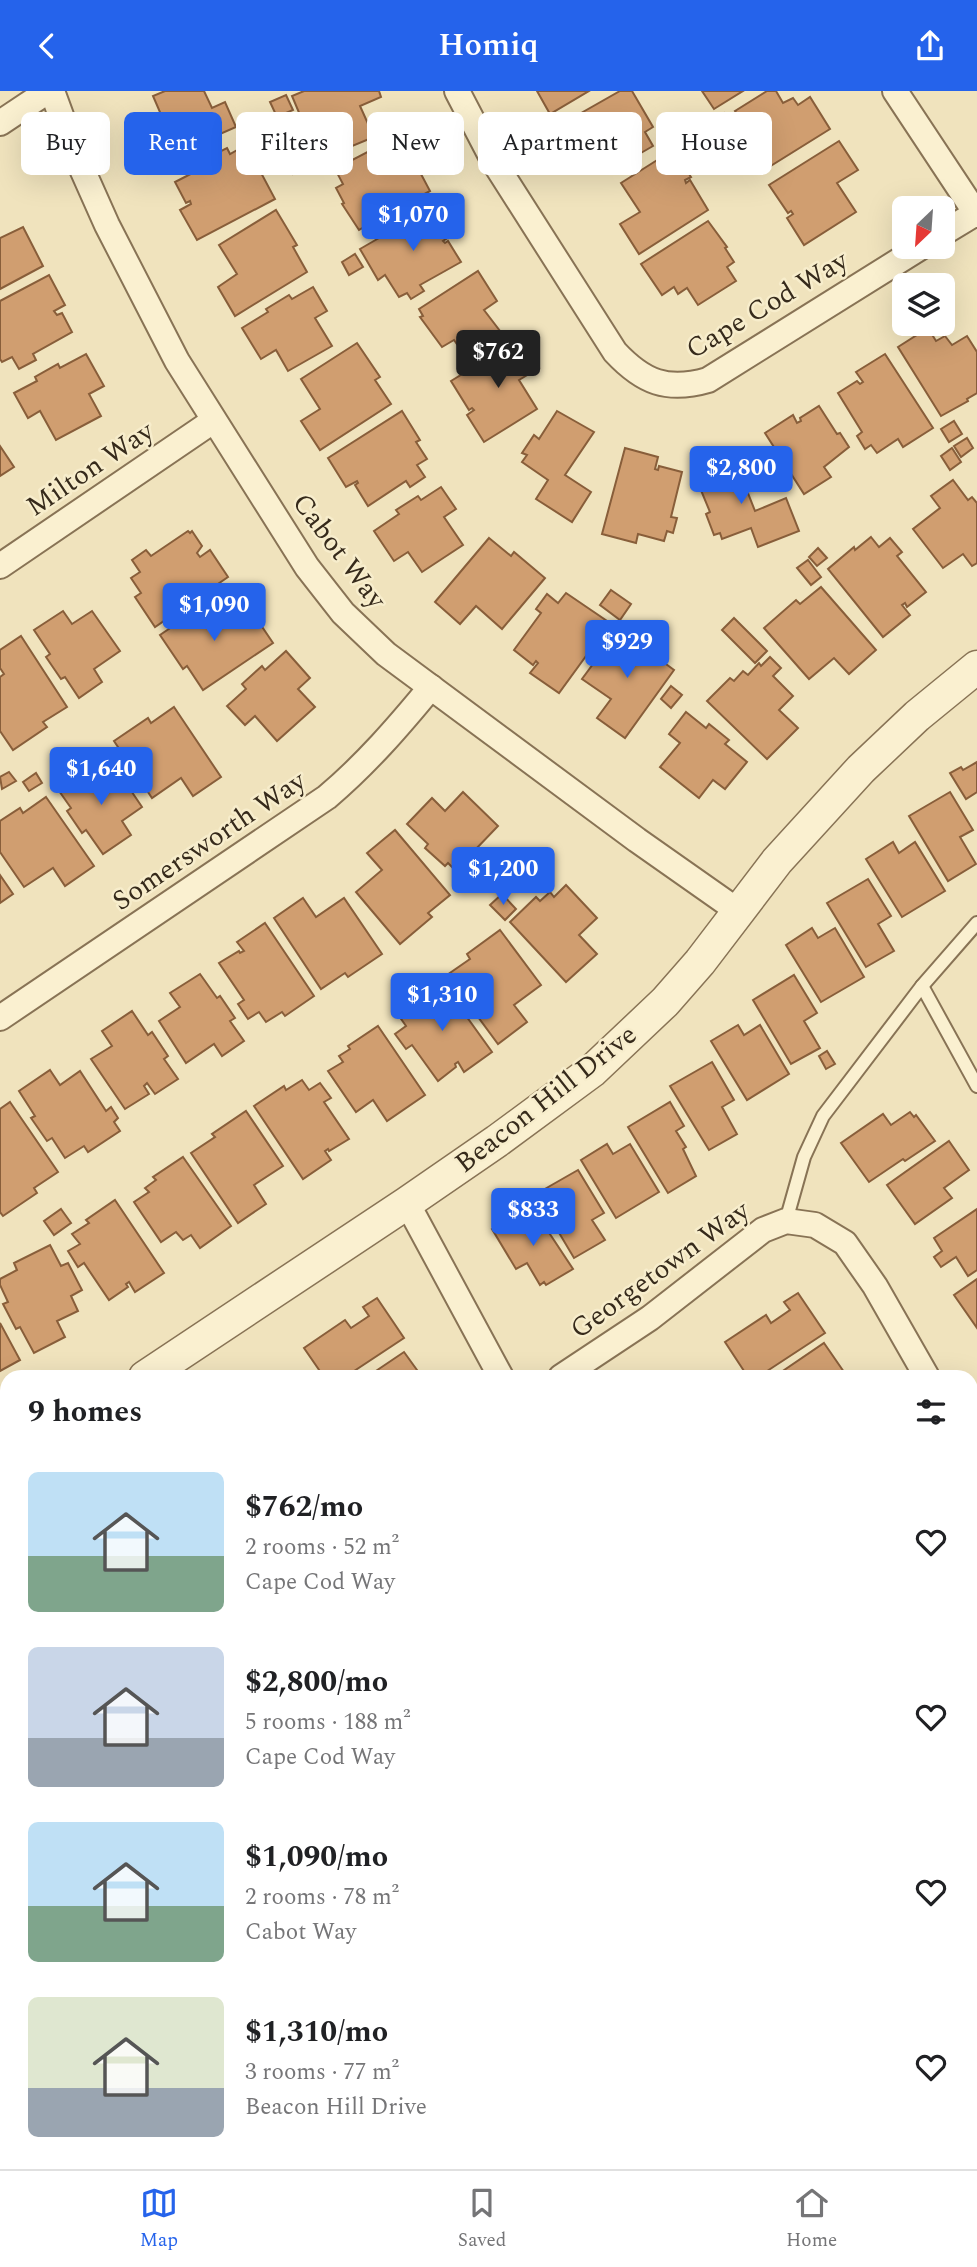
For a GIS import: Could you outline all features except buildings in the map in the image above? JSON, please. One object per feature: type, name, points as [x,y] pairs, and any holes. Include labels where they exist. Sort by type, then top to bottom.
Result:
[{"type":"street","points":[[0,123],[50,91]]},
{"type":"street","name":"Cabot Way","points":[[50,91],[127,267],[177,361],[326,593],[386,655],[738,911]]},
{"type":"street","name":"Cape Cod Way","points":[[457,91],[494,162],[615,352],[630,367],[660,384],[692,385],[708,380],[902,259]]},
{"type":"street","points":[[895,91],[976,214],[956,226]]},
{"type":"street","name":"Milton Way","points":[[0,566],[214,421]]},
{"type":"street","name":"Beacon Hill Drive","points":[[156,1370],[407,1203],[497,1141],[592,1070],[665,1002],[700,962],[777,861],[861,769],[917,716],[977,667]]},
{"type":"street","name":"Somersworth Way","points":[[0,1019],[327,797],[383,745],[431,687]]},
{"type":"street","points":[[407,1203],[497,1370]]},
{"type":"street","name":"Georgetown Way","points":[[572,1370],[650,1318],[763,1230],[786,1221],[816,1225],[845,1243],[875,1286],[923,1370]]},
{"type":"lane","points":[[786,1221],[804,1157],[823,1116],[922,986],[977,923]]},
{"type":"lane","points":[[922,986],[977,1086]]}]
